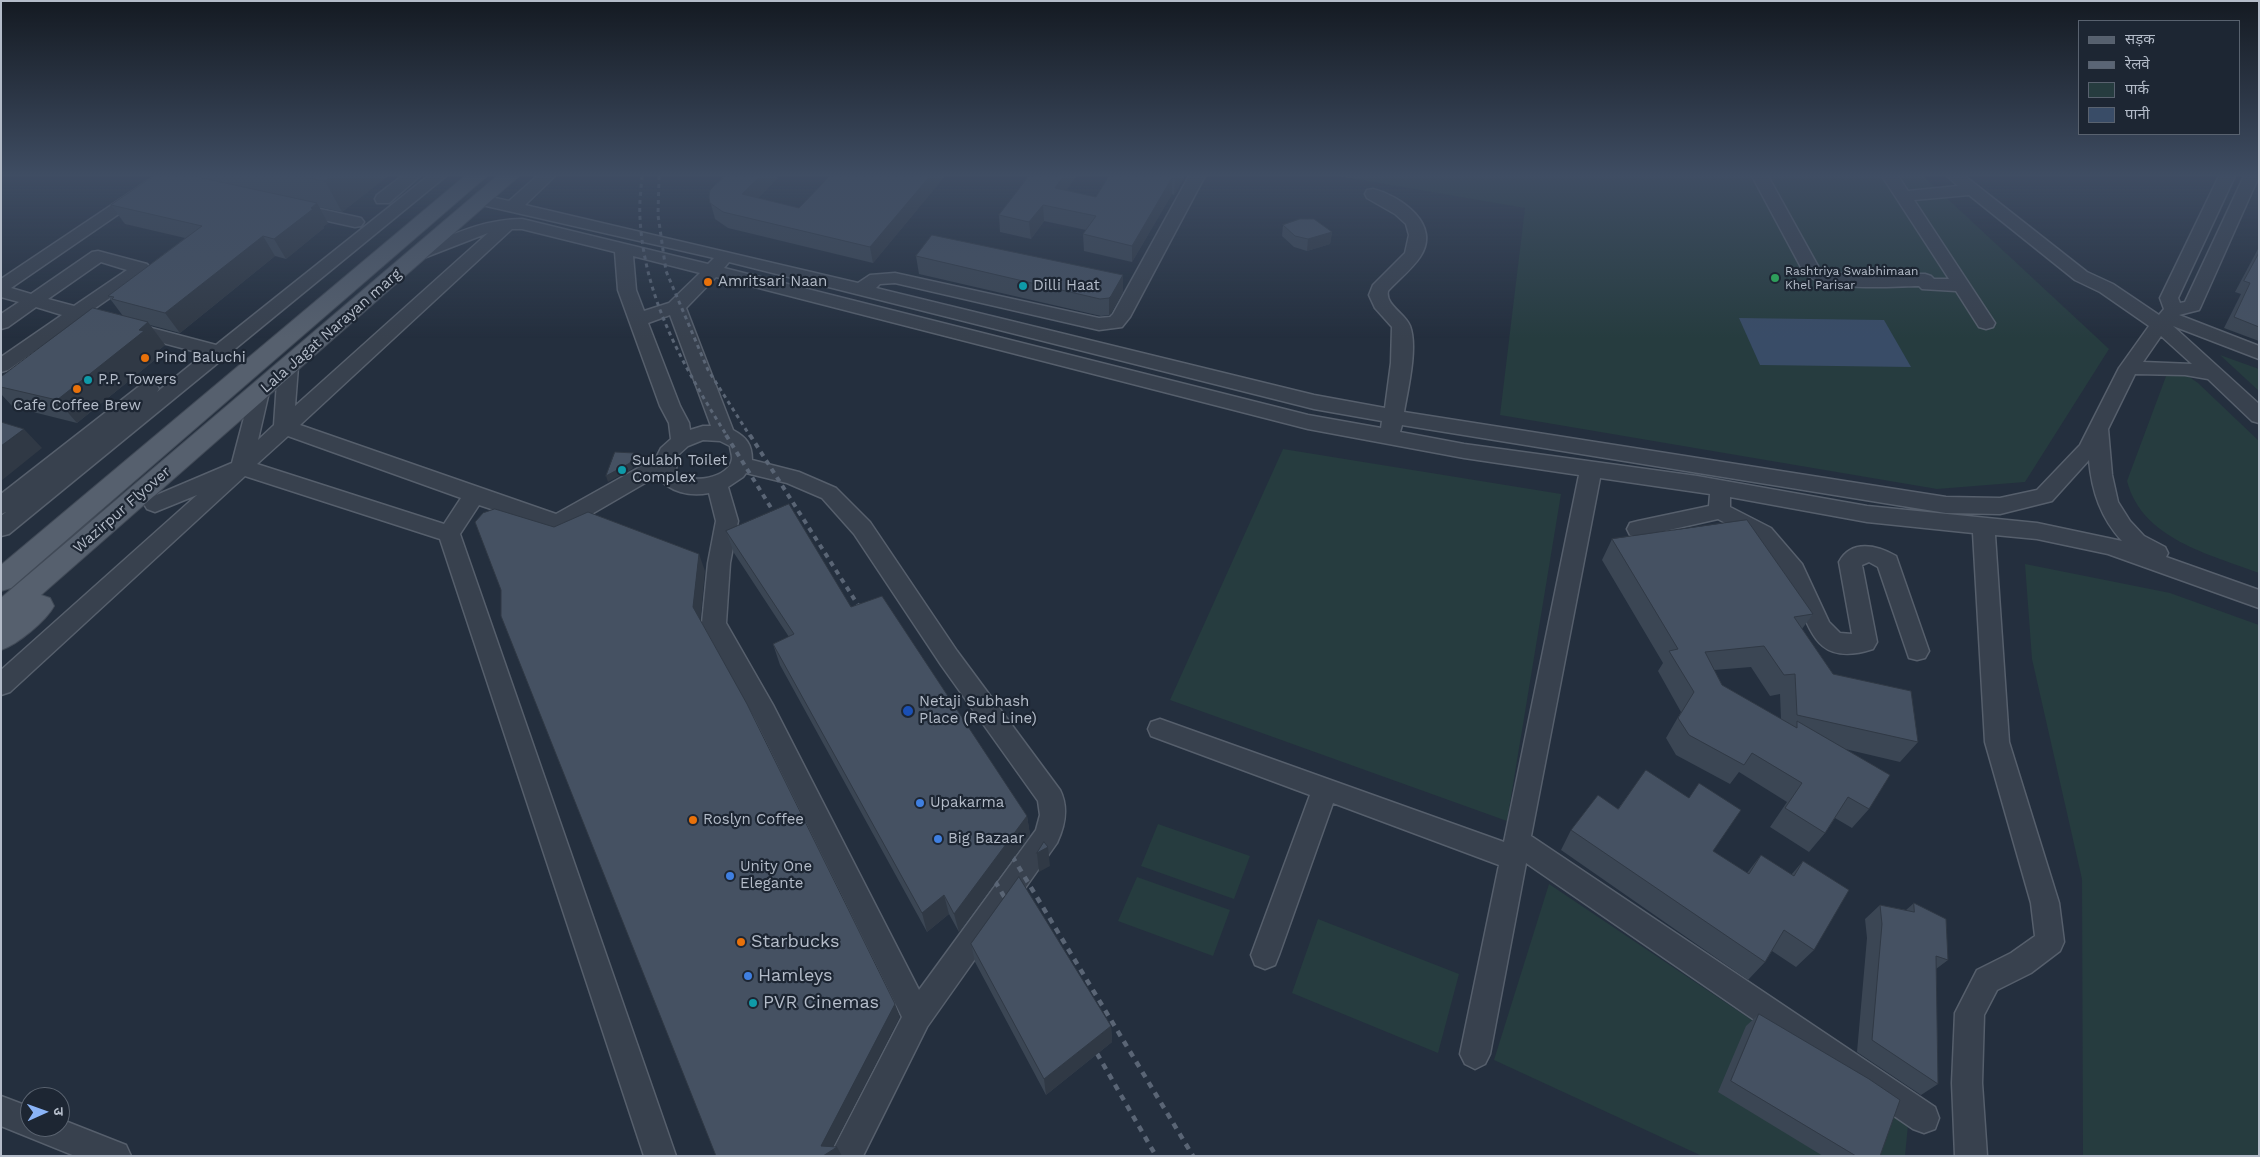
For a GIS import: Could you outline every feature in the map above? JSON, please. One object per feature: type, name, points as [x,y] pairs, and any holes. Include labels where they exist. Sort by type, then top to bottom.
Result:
[{"type":"main road","name":"Lala Jagat Narayan marg","points":[[216,398],[414,230]]},
{"type":"main road","name":"Lala Jagat Narayan marg","points":[[251,399],[448,230]]},
{"type":"main road","name":"Wazirpur Flyover","points":[[1,581],[216,398]]},
{"type":"main road","points":[[1,558],[167,422],[216,398]]},
{"type":"main road","name":"Wazirpur Flyover","points":[[1,614],[251,399]]},
{"type":"main road","points":[[1,639],[223,444],[251,399]]},
{"type":"street","points":[[1,289],[92,230]]},
{"type":"street","points":[[210,350],[347,230]]},
{"type":"street","points":[[2,521],[357,230]]},
{"type":"street","points":[[420,254],[479,230]]},
{"type":"street","points":[[1,685],[241,467],[495,230]]},
{"type":"street","points":[[546,230],[711,270],[1308,422],[1464,450],[1591,468],[1696,475],[1946,505],[2000,506],[2044,496],[2088,449],[2129,368],[2148,337],[2167,318],[2192,306],[2230,230]]},
{"type":"street","points":[[590,230],[726,256],[1314,402],[1696,475],[1719,488],[1867,514],[2037,531],[2111,546],[2259,599]]},
{"type":"street","points":[[860,290],[876,280],[895,278],[1099,324],[1115,323],[1121,317],[1168,230]]},
{"type":"street","points":[[1389,437],[1394,416],[1403,337],[1396,318],[1379,301],[1377,294],[1379,289],[1413,255],[1418,235],[1416,230]]},
{"type":"street","points":[[1790,230],[1812,271],[1820,277],[1830,280],[1925,280],[1928,285],[1961,285]]},
{"type":"street","points":[[1925,230],[1986,323]]},
{"type":"street","points":[[2029,230],[2081,276],[2106,286],[2167,318],[2259,354]]},
{"type":"street","points":[[2201,230],[2169,298],[2167,318],[2213,373],[2259,416]]},
{"type":"street","points":[[624,250],[627,290],[670,406],[679,422],[682,441]]},
{"type":"street","points":[[1,323],[98,256],[141,268],[1,366]]},
{"type":"street","points":[[637,320],[676,307],[726,256]]},
{"type":"street","points":[[1,289],[76,313],[210,350]]},
{"type":"street","points":[[676,307],[724,434]]},
{"type":"street","points":[[1138,380],[1147,362]]},
{"type":"street","points":[[284,427],[288,367]]},
{"type":"street","points":[[2129,368],[2185,369],[2213,373]]},
{"type":"street","points":[[241,467],[251,399]]},
{"type":"street","points":[[284,427],[558,523],[664,463]]},
{"type":"street","points":[[2098,429],[2101,486],[2112,512],[2135,541],[2213,583]]},
{"type":"street","points":[[703,433],[724,434],[739,442],[744,457],[741,465],[735,472],[717,484],[700,488],[683,486],[667,477],[664,470],[667,455],[682,441],[703,433]]},
{"type":"street","points":[[741,465],[792,477],[829,493],[862,528],[949,658],[1051,798],[1053,814],[1048,835],[917,1017],[846,1156]]},
{"type":"street","points":[[154,504],[241,467],[449,534]]},
{"type":"street","points":[[1476,1054],[1591,468]]},
{"type":"street","points":[[717,484],[727,521],[720,563],[714,623],[764,712],[917,1017]]},
{"type":"street","points":[[1719,488],[1720,511]]},
{"type":"street","points":[[449,534],[474,495]]},
{"type":"street","points":[[1638,529],[1720,511],[1764,534],[1794,570],[1820,628],[1832,641],[1848,644],[1865,642],[1850,562],[1858,555],[1874,553],[1888,562],[1917,651]]},
{"type":"street","points":[[1971,1156],[1967,1083],[1970,1013],[1987,980],[2021,963],[2050,942],[2045,903],[1997,742],[1984,527]]},
{"type":"street","points":[[449,534],[660,1156]]},
{"type":"street","points":[[1160,729],[1325,789],[1516,850],[1924,1118]]},
{"type":"street","points":[[1265,955],[1325,789]]},
{"type":"street","points":[[1,1111],[20,1118]]},
{"type":"street","points":[[67,1137],[115,1156]]},
{"type":"green space","name":"Rashtriya Swabhimaan Khel Parisar","points":[[1522,230],[1981,230],[2109,349],[2025,482],[1937,489],[1500,415]]},
{"type":"green space","points":[[2220,355],[2259,369],[2259,391]]},
{"type":"green space","points":[[2168,371],[2182,372],[2198,383],[2259,441],[2259,573],[2219,559],[2180,542],[2162,531],[2147,517],[2135,501],[2127,481]]},
{"type":"green space","points":[[1283,449],[1561,494],[1507,821],[1170,700]]},
{"type":"green space","points":[[2025,564],[2170,593],[2259,625],[2259,1156],[2083,1156],[2082,879],[2032,659]]},
{"type":"green space","points":[[1158,824],[1250,856],[1234,899],[1141,866]]},
{"type":"green space","points":[[1137,877],[1230,910],[1213,956],[1118,921]]},
{"type":"green space","points":[[1549,884],[1908,1125],[1905,1156],[1702,1156],[1494,1060]]},
{"type":"green space","points":[[1318,919],[1459,974],[1438,1053],[1292,993]]},
{"type":"water","points":[[1739,318],[1884,320],[1911,367],[1760,365]]},
{"type":"building","points":[[197,230],[286,230],[274,239],[263,236],[165,313],[112,299],[114,297],[108,296]]},
{"type":"building","points":[[799,230],[884,230],[870,247]]},
{"type":"building","points":[[1086,230],[1141,230],[1132,246],[1083,234]]},
{"type":"building","points":[[1288,230],[1329,230],[1332,232],[1308,239],[1295,236]]},
{"type":"building","points":[[932,235],[1123,275],[1111,296],[1100,299],[916,256]]},
{"type":"building","points":[[2259,253],[2259,327],[2234,317],[2250,283],[2244,281]]},
{"type":"building","points":[[93,308],[148,322],[139,330],[144,331],[57,400],[1,387],[1,377]]},
{"type":"building","points":[[1,422],[24,429],[1,446]]},
{"type":"building","points":[[615,452],[634,453],[630,463],[606,476]]},
{"type":"building","name":"Netaji Subhash Place (Red Line)","points":[[789,504],[851,607],[882,596],[1027,816],[954,914],[944,895],[922,913],[773,644],[794,634],[726,531]]},
{"type":"building","name":"Unity One Elegante","points":[[495,509],[554,527],[588,512],[699,554],[693,607],[747,704],[895,1004],[821,1146],[837,1147],[823,1156],[716,1156],[501,616],[501,590],[475,522],[483,513]]},
{"type":"building","points":[[1747,520],[1813,614],[1794,617],[1833,674],[1911,691],[1918,742],[1797,715],[1795,674],[1784,675],[1764,646],[1705,652],[1722,685],[1797,728],[1797,721],[1890,775],[1869,809],[1848,797],[1825,833],[1785,808],[1802,783],[1752,753],[1744,765],[1689,735],[1678,718],[1694,692],[1669,651],[1678,649],[1612,539]]},
{"type":"building","points":[[1646,770],[1689,798],[1699,783],[1741,810],[1713,851],[1749,874],[1761,855],[1794,876],[1803,861],[1849,890],[1814,950],[1784,930],[1765,962],[1571,830],[1598,795],[1618,809]]},
{"type":"building","points":[[1044,842],[1048,847],[1037,853]]},
{"type":"building","points":[[1019,877],[1111,1026],[1044,1079],[971,944]]},
{"type":"building","points":[[1914,903],[1946,919],[1948,960],[1936,956],[1938,1084],[1872,1040],[1882,924],[1880,905],[1914,912]]},
{"type":"building","points":[[1759,1014],[1869,1079],[1900,1100],[1880,1156],[1856,1156],[1731,1081]]},
{"type":"railway","points":[[641,230],[649,277],[669,332],[696,385],[727,436]]},
{"type":"railway","points":[[660,230],[666,271],[708,370],[750,436]]},
{"type":"railway","points":[[726,435],[781,524]]},
{"type":"railway","points":[[750,435],[865,616]]},
{"type":"railway","points":[[1006,846],[1193,1156]]},
{"type":"railway","points":[[989,871],[1012,910]]},
{"type":"railway","points":[[1091,1043],[1156,1156]]},
{"type":"place","name":"Rashtriya Swabhimaan Khel Parisar","points":[[1775,278]]},
{"type":"place","name":"Amritsari Naan","points":[[708,282]]},
{"type":"place","name":"Dilli Haat","points":[[1023,286]]},
{"type":"place","name":"Pind Baluchi","points":[[145,358]]},
{"type":"place","name":"P.P. Towers","points":[[88,380]]},
{"type":"place","name":"Cafe Coffee Brew","points":[[77,389]]},
{"type":"place","name":"Sulabh Toilet Complex","points":[[622,470]]},
{"type":"place","name":"Netaji Subhash Place (Red Line)","points":[[908,711]]},
{"type":"place","name":"Upakarma","points":[[920,803]]},
{"type":"place","name":"Roslyn Coffee","points":[[693,820]]},
{"type":"place","name":"Big Bazaar","points":[[938,839]]},
{"type":"place","name":"Unity One Elegante","points":[[730,876]]},
{"type":"place","name":"Starbucks","points":[[741,942]]},
{"type":"place","name":"Hamleys","points":[[748,976]]},
{"type":"place","name":"PVR Cinemas","points":[[753,1003]]}]
